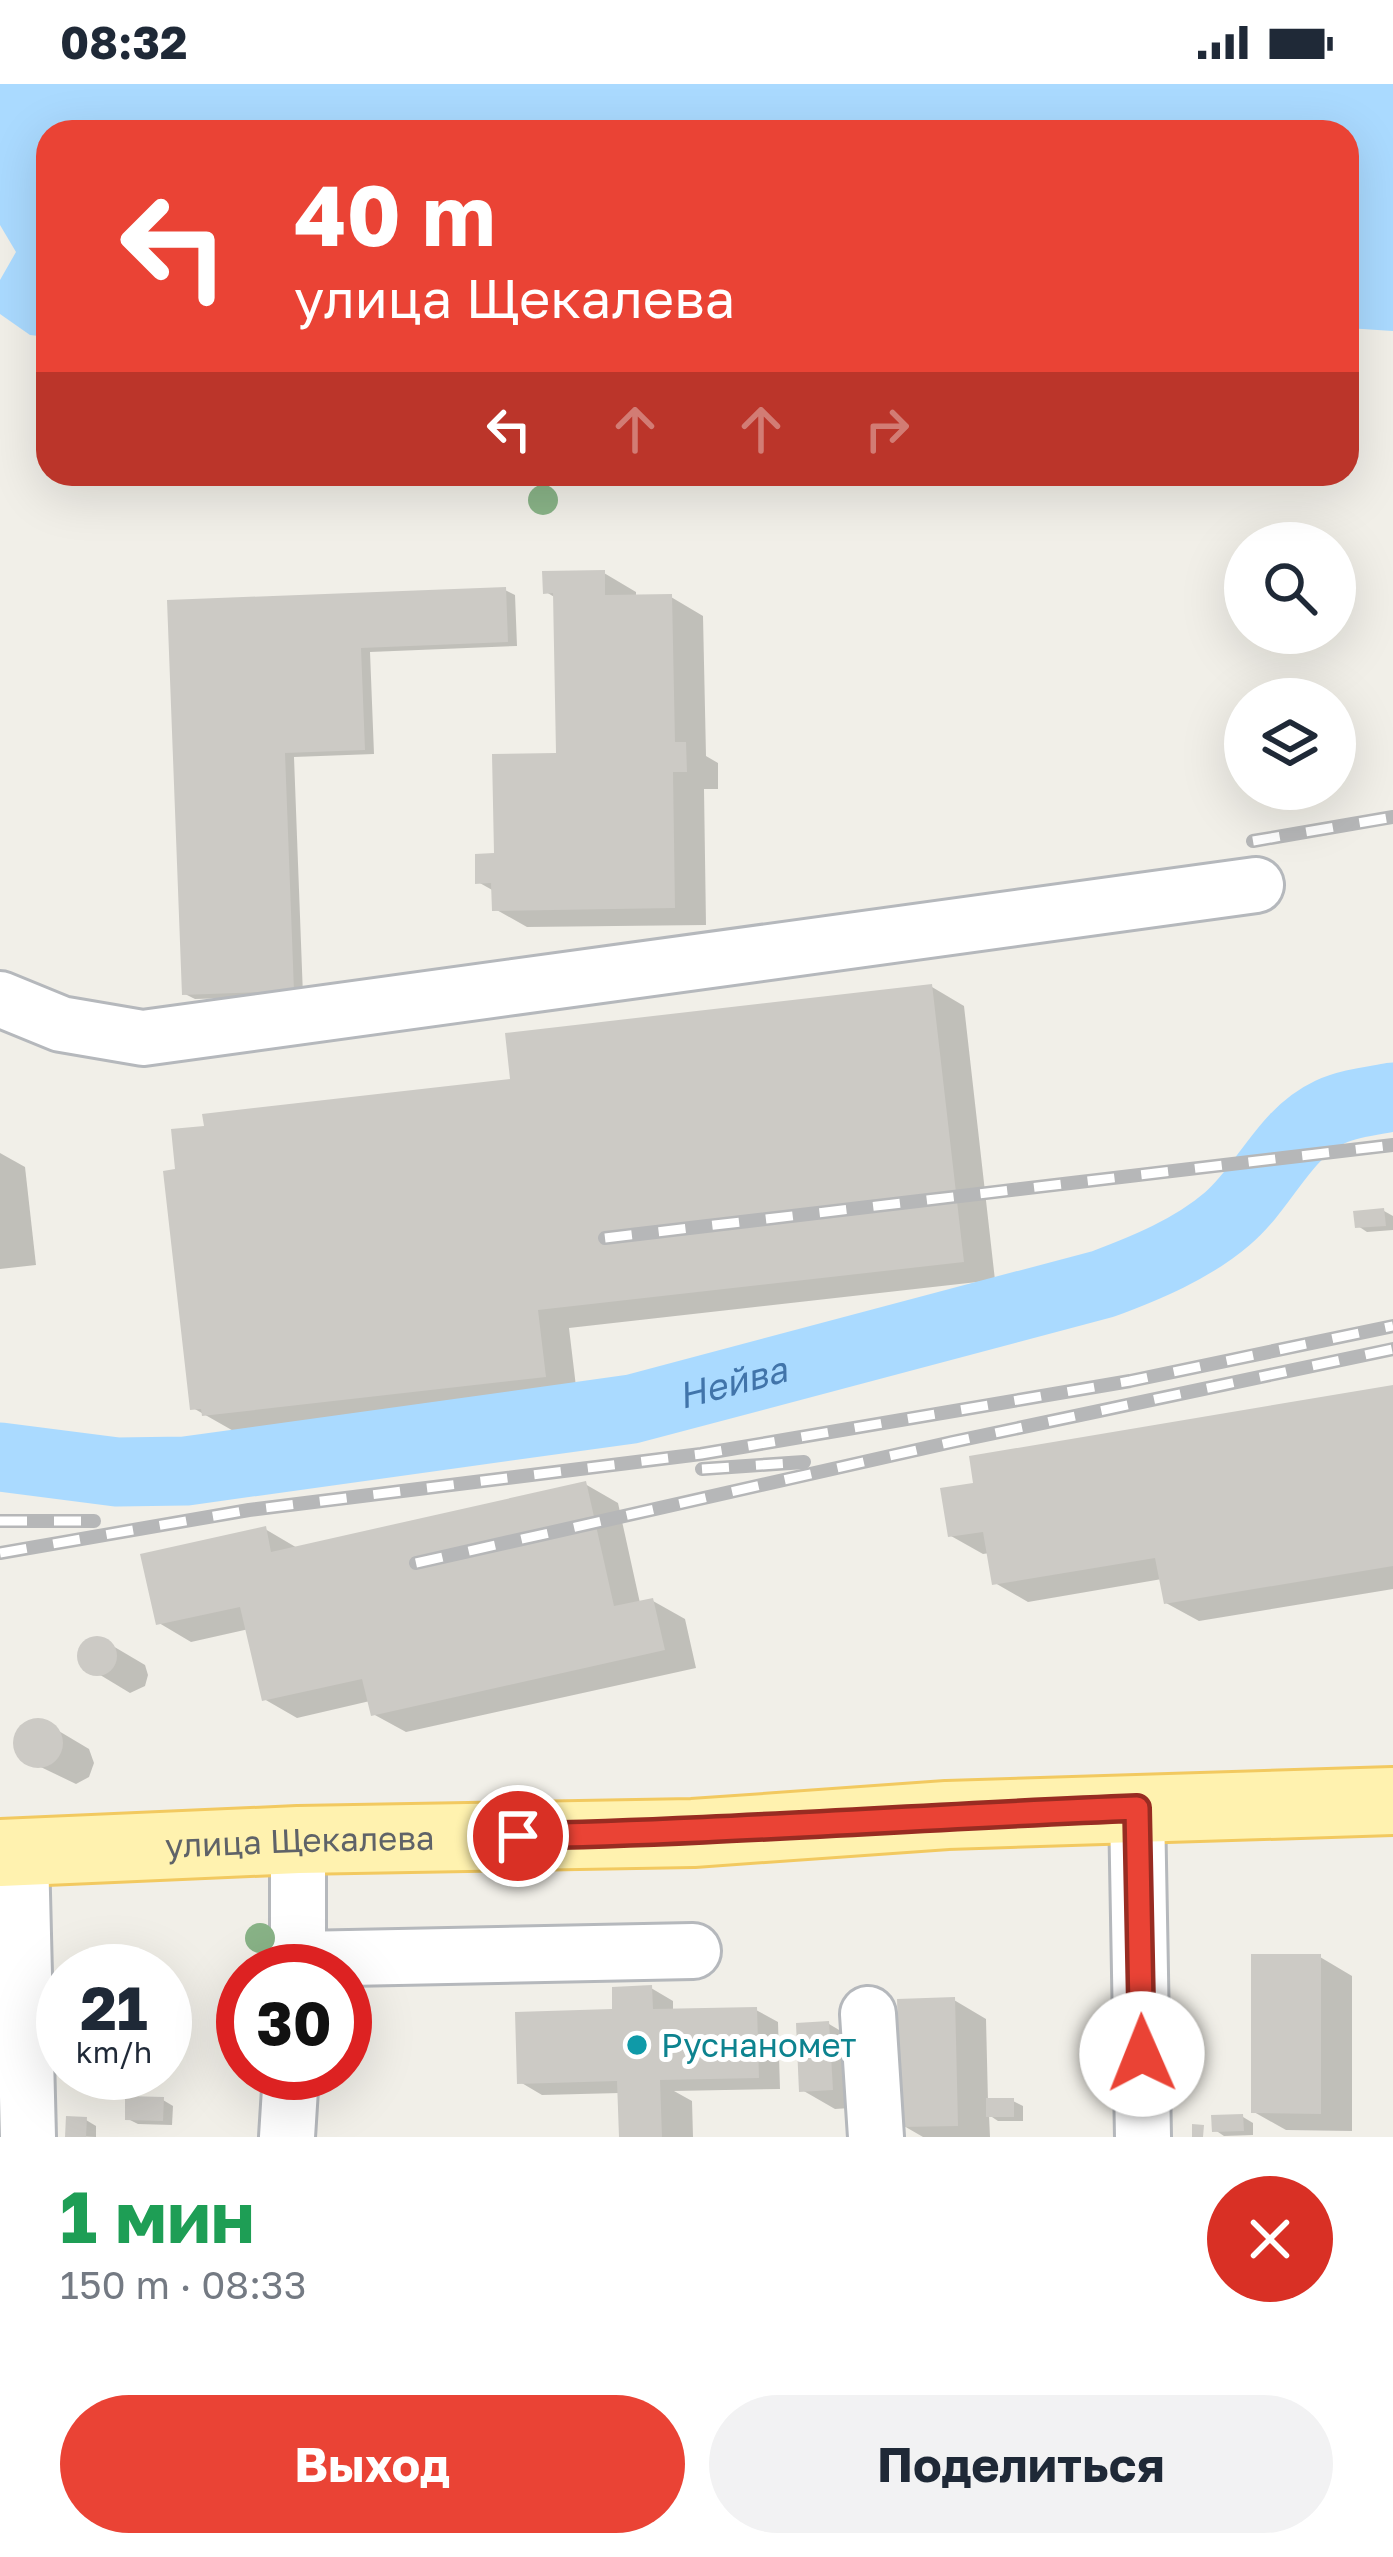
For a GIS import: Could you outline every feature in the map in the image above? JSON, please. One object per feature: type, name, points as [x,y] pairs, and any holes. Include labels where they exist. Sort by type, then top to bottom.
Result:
[{"type":"main road","name":"улица Щекалева","points":[[11,1853],[298,1840],[693,1833],[947,1815],[1393,1801]]},
{"type":"street","points":[[0,999],[61,1024],[143,1038],[1256,885]]},
{"type":"street","points":[[1137,1808],[1143,2137]]},
{"type":"street","points":[[298,1840],[298,1944]]},
{"type":"street","points":[[11,1853],[13,2057],[28,2137]]},
{"type":"street","points":[[372,1962],[693,1951]]},
{"type":"street","points":[[868,2014],[876,2137]]},
{"type":"street","points":[[287,2137],[290,2100]]},
{"type":"water","points":[[0,84],[1393,84],[1393,331],[1359,329],[1359,120],[36,120],[36,336],[0,314],[0,280],[16,252],[0,225]]},
{"type":"building","points":[[605,570],[605,595],[672,594],[675,742],[686,742],[687,772],[673,772],[675,908],[492,911],[491,883],[475,884],[475,854],[494,853],[492,754],[556,753],[553,593],[543,594],[542,571]]},
{"type":"building","points":[[506,587],[508,642],[361,648],[365,750],[285,753],[294,991],[182,995],[167,600]]},
{"type":"building","points":[[932,984],[964,1262],[538,1310],[546,1377],[202,1416],[201,1409],[190,1410],[163,1171],[175,1169],[171,1129],[204,1126],[202,1114],[510,1079],[505,1033]]},
{"type":"building","points":[[1384,1208],[1386,1226],[1355,1228],[1353,1211]]},
{"type":"building","points":[[1393,1385],[1393,1566],[1164,1604],[1155,1558],[992,1585],[983,1532],[948,1537],[940,1488],[973,1483],[969,1456]]},
{"type":"building","points":[[586,1481],[614,1606],[653,1598],[665,1650],[371,1716],[362,1679],[262,1701],[240,1607],[156,1625],[140,1554],[266,1526],[271,1552]]},
{"type":"building","points":[[97,1636],[111,1642],[117,1656],[111,1670],[97,1676],[83,1670],[77,1656],[83,1642]]},
{"type":"building","points":[[38,1718],[56,1725],[63,1743],[56,1761],[38,1768],[20,1761],[13,1743],[20,1725]]},
{"type":"building","points":[[1251,1954],[1321,1954],[1321,2114],[1251,2113]]},
{"type":"building","name":"Руснаномет","points":[[652,1985],[653,2009],[757,2007],[759,2078],[660,2080],[662,2137],[619,2137],[617,2081],[517,2084],[515,2012],[612,2009],[612,1987]]},
{"type":"building","points":[[955,1997],[958,2126],[901,2127],[897,1999]]},
{"type":"building","points":[[829,2021],[833,2090],[799,2092],[796,2023]]},
{"type":"building","points":[[986,2098],[1014,2098],[1014,2117],[986,2117]]},
{"type":"building","points":[[125,2100],[164,2100],[163,2121],[125,2120]]},
{"type":"building","points":[[1243,2114],[1244,2131],[1212,2132],[1211,2115]]},
{"type":"building","points":[[66,2116],[87,2117],[86,2137],[65,2137]]},
{"type":"building","points":[[1192,2124],[1204,2125],[1203,2137],[1192,2137]]},
{"type":"waterway","name":"Нейва","points":[[0,1457],[117,1472],[186,1471],[632,1409],[1103,1284],[1136,1271],[1184,1249],[1227,1219],[1314,1122],[1345,1106],[1393,1097]]},
{"type":"railway","points":[[1253,841],[1393,817]]},
{"type":"railway","points":[[605,1238],[1393,1145]]},
{"type":"railway","points":[[0,1553],[249,1510],[701,1454],[1130,1381],[1393,1326]]},
{"type":"railway","points":[[416,1563],[1393,1349]]},
{"type":"railway","points":[[702,1469],[804,1462]]},
{"type":"railway","points":[[0,1521],[94,1521]]},
{"type":"place","name":"Руснаномет","points":[[637,2045]]},
{"type":"route","points":[[518,1836],[693,1833],[947,1815],[1137,1808],[1142,2054]]}]
